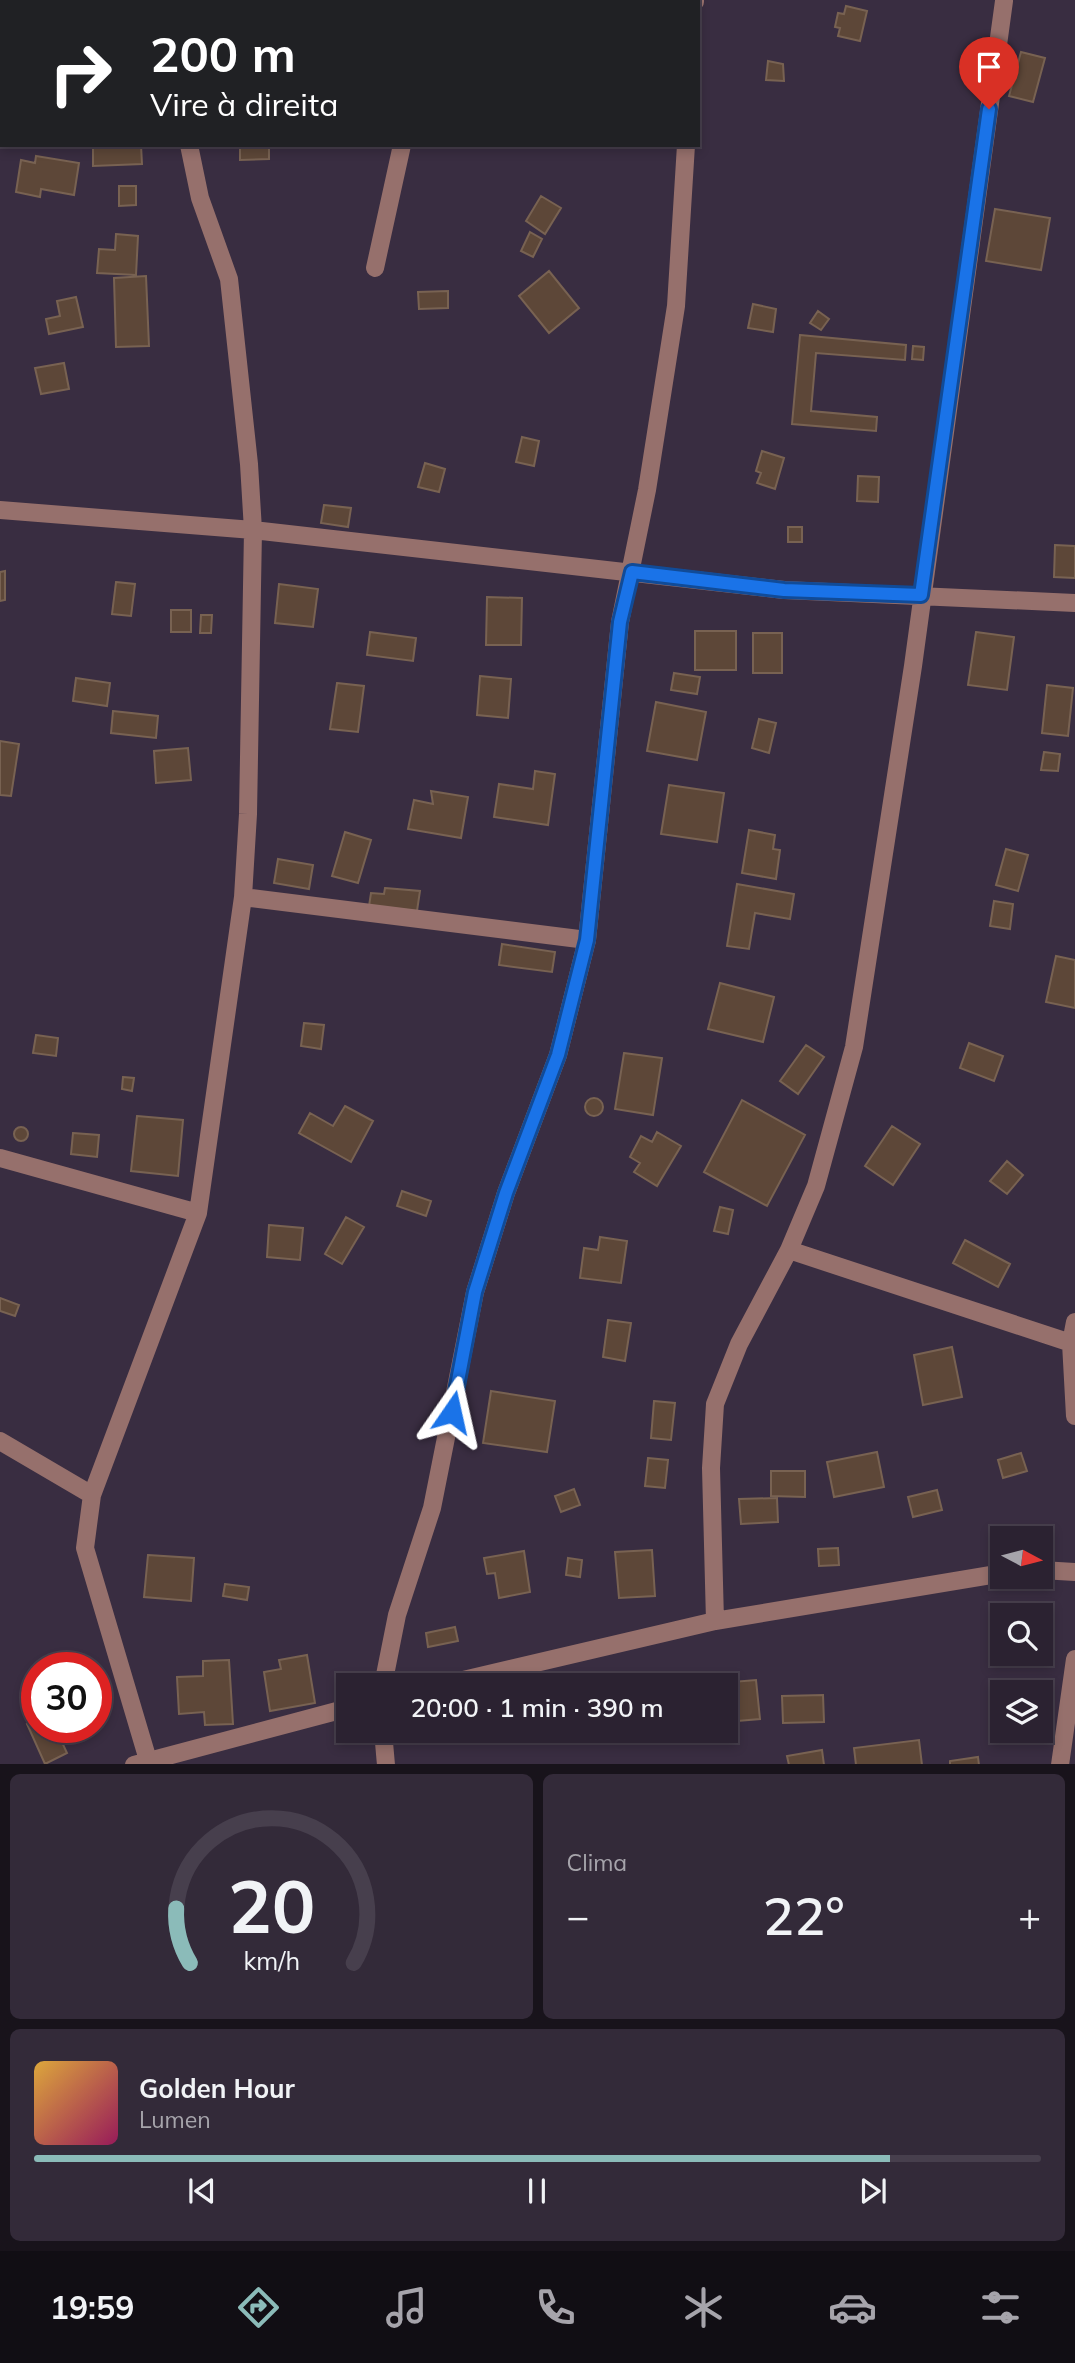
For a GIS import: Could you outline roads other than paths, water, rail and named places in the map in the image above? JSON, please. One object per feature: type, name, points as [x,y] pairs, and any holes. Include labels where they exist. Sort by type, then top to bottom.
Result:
[{"type":"street","points":[[715,1621],[711,1468],[715,1404],[739,1344],[789,1250],[816,1186],[854,1047],[898,770],[1002,0],[1013,0]]},
{"type":"street","points":[[189,147],[201,198],[229,279],[253,530],[243,897],[198,1213],[92,1495],[85,1548],[141,1763],[336,1711]]},
{"type":"street","points":[[375,268],[402,147]]},
{"type":"street","points":[[385,1673],[397,1615],[432,1508],[475,1292],[506,1193],[558,1055],[587,940],[620,622],[632,572],[676,306],[686,147]]},
{"type":"street","points":[[0,510],[253,530],[784,590],[1075,603]]},
{"type":"street","points":[[243,897],[587,940]]},
{"type":"street","points":[[0,1158],[198,1213]]},
{"type":"street","points":[[789,1250],[1071,1343]]},
{"type":"street","points":[[1075,1322],[1071,1343],[1075,1416]]},
{"type":"street","points":[[0,1441],[92,1495]]},
{"type":"street","points":[[1054,1571],[1075,1572]]},
{"type":"street","points":[[493,1673],[715,1621],[990,1575]]},
{"type":"street","points":[[1060,1764],[1075,1659]]},
{"type":"street","points":[[384,1743],[386,1764]]}]
